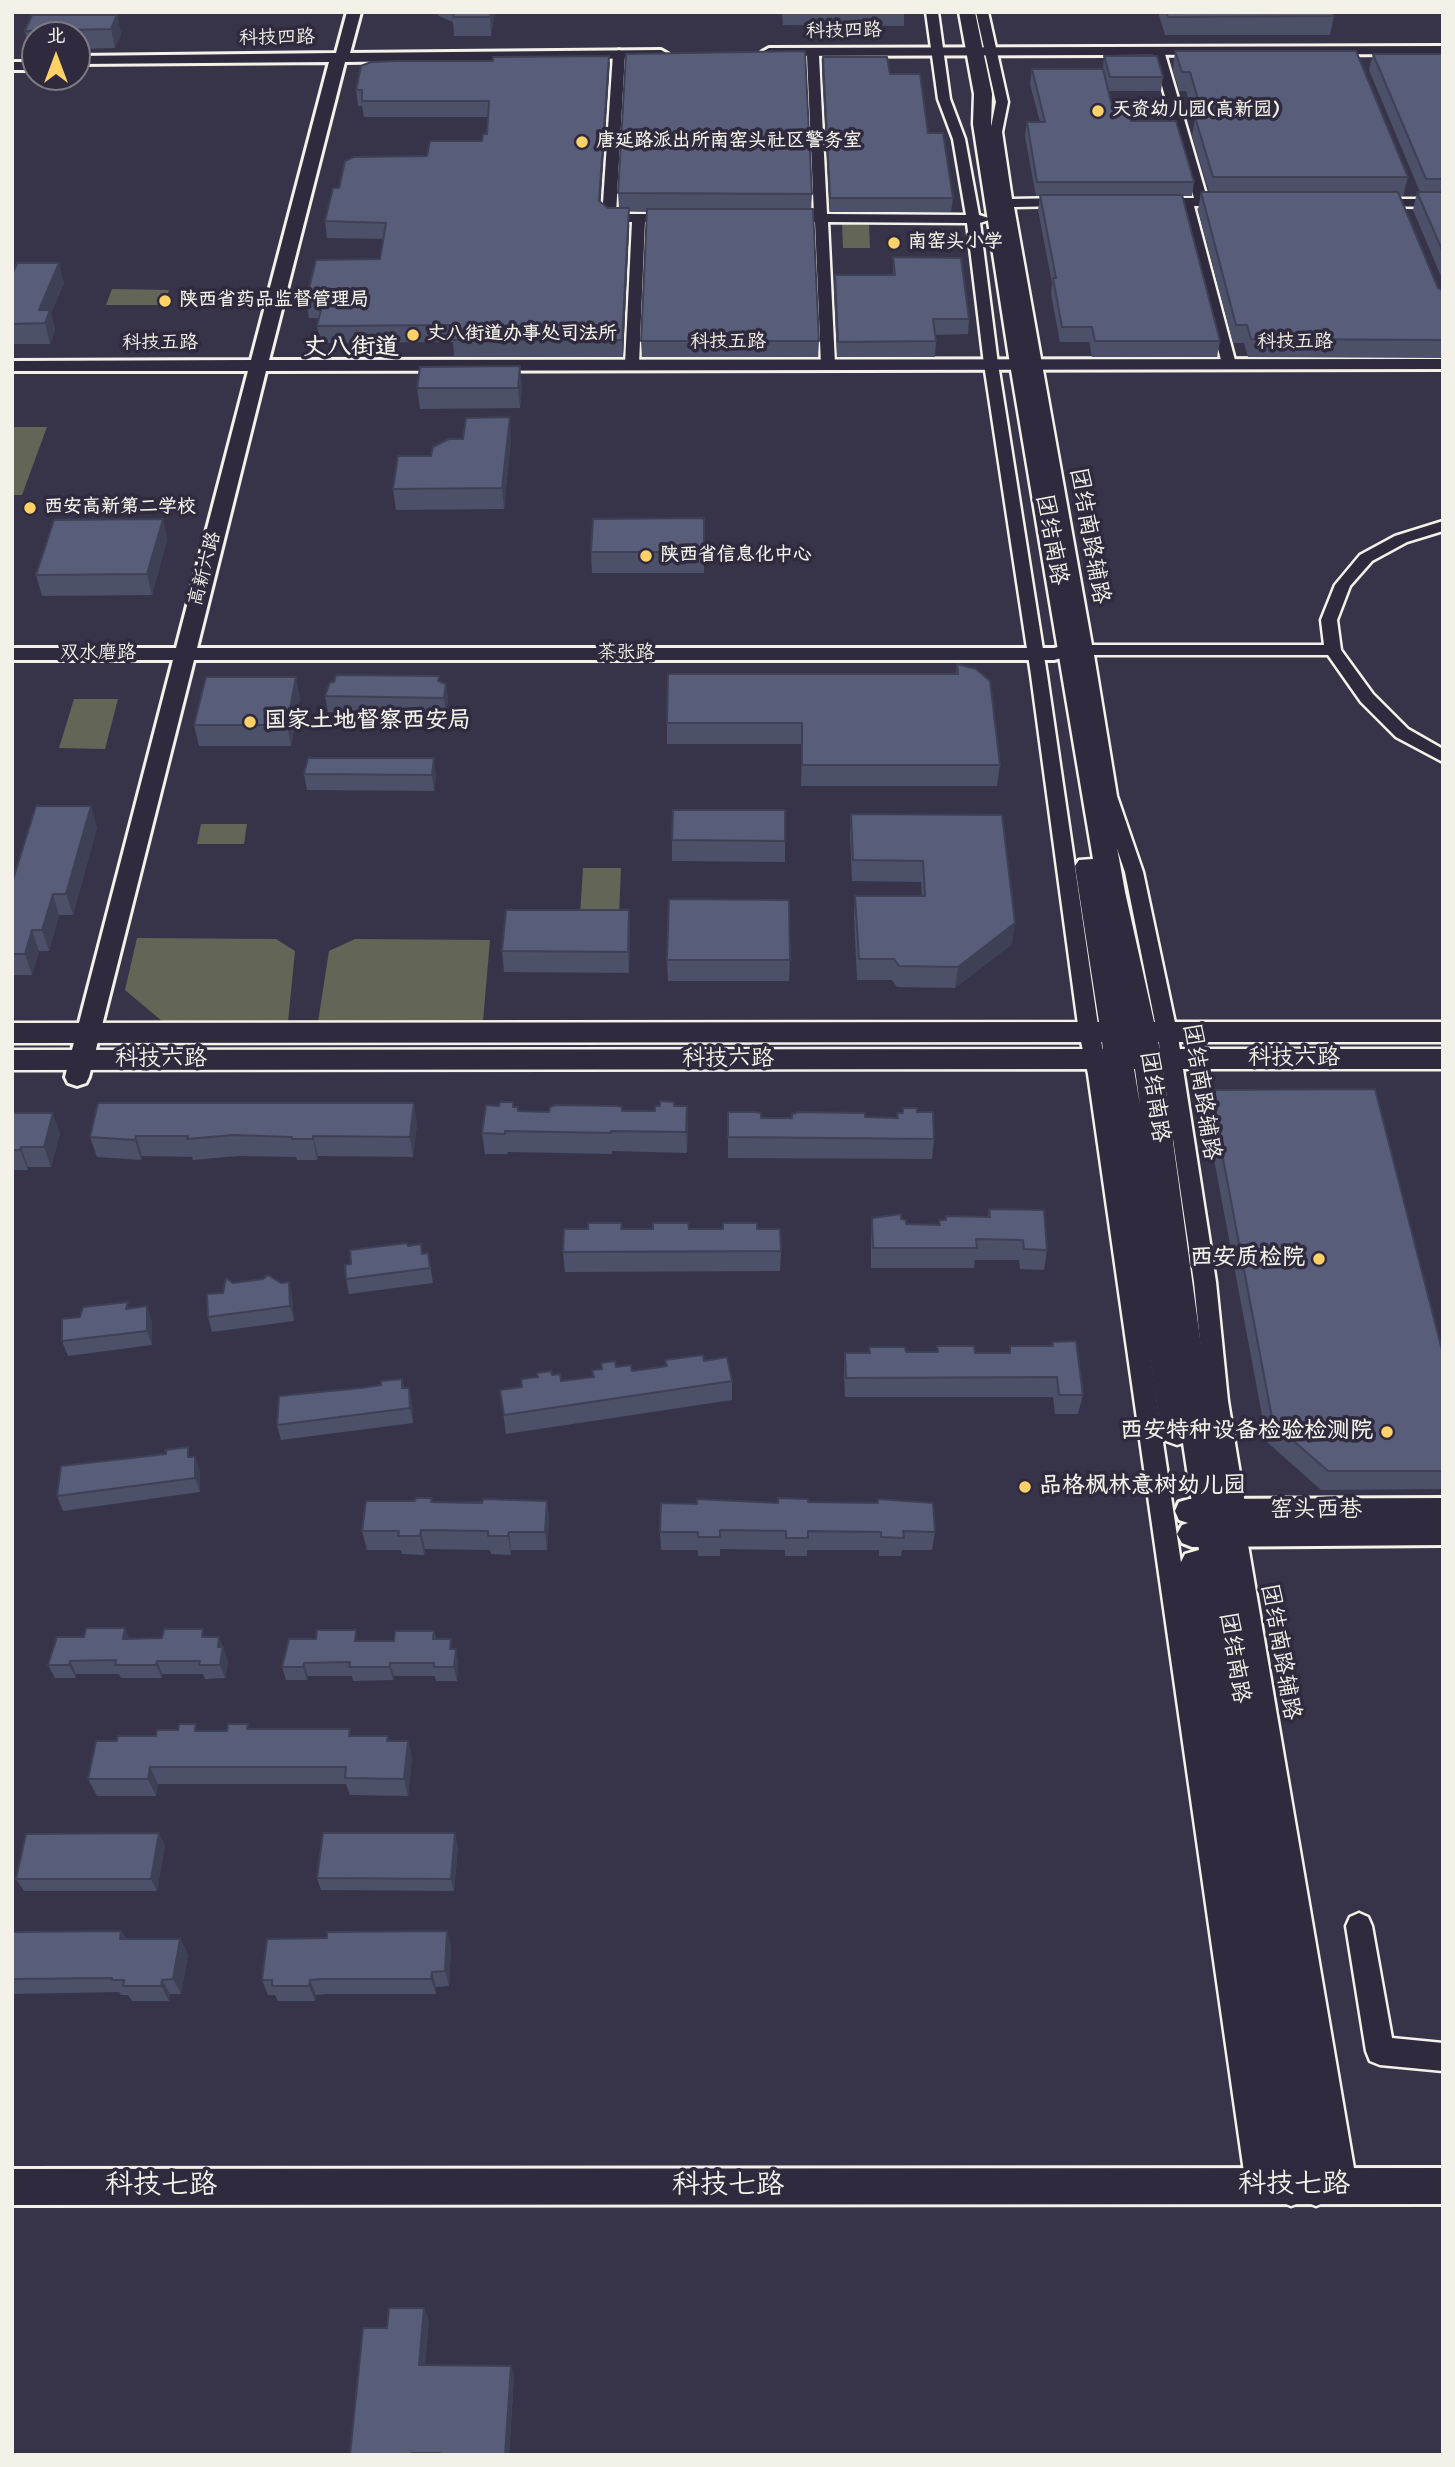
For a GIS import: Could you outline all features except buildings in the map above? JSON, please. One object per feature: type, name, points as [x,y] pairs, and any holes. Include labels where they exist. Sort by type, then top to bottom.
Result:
[{"type":"main road","name":"团结南路","points":[[950,12],[983,94],[982,124],[990,211],[1013,364],[1061,652],[1112,892],[1132,1053],[1212,1522],[1303,2186]]},
{"type":"main road","name":"团结南路","points":[[964,52],[967,12]]},
{"type":"main road","points":[[12,1060],[82,1054],[1132,1053],[1443,1032]]},
{"type":"main road","points":[[12,1033],[82,1054],[1132,1053],[1443,1074]]},
{"type":"main road","name":"科技六路","points":[[1132,1053],[1443,1046]]},
{"type":"main road","name":"科技六路","points":[[12,1048],[82,1054]]},
{"type":"main road","name":"科技六路","points":[[1132,1053],[1443,1059]]},
{"type":"main road","points":[[12,1077],[82,1054]]},
{"type":"street","name":"高新六路","points":[[337,59],[344,12]]},
{"type":"street","name":"高新六路","points":[[82,1054],[337,59],[354,12]]},
{"type":"street","points":[[932,12],[964,52]]},
{"type":"street","points":[[982,12],[944,99],[990,211],[1061,652],[1132,1053],[1303,2186]]},
{"type":"street","name":"科技四路","points":[[964,52],[1443,52],[1356,61],[1158,54],[758,54],[964,52]]},
{"type":"street","points":[[1158,54],[1202,202]]},
{"type":"street","name":"科技四路","points":[[91,63],[678,55]]},
{"type":"street","points":[[619,56],[609,218],[691,218]]},
{"type":"street","points":[[813,56],[828,364]]},
{"type":"street","points":[[769,218],[990,211],[1077,202]]},
{"type":"street","points":[[1145,202],[1242,202]]},
{"type":"street","points":[[1187,202],[1229,363]]},
{"type":"street","points":[[1362,202],[1443,203]]},
{"type":"street","points":[[632,363],[639,218]]},
{"type":"street","name":"科技五路","points":[[12,366],[632,363],[1443,364]]},
{"type":"street","points":[[1443,526],[1401,539],[1366,558],[1343,585],[1329,620],[1333,650],[1383,716],[1402,733],[1443,757]]},
{"type":"street","points":[[1061,652],[1333,650]]},
{"type":"street","name":"茶张路","points":[[184,654],[1061,652]]},
{"type":"street","name":"双水磨路","points":[[12,654],[184,654]]},
{"type":"street","name":"窑头西巷","points":[[1212,1522],[1443,1510]]},
{"type":"street","name":"窑头西巷","points":[[1212,1522],[1443,1532]]},
{"type":"street","points":[[1359,1926],[1380,2051],[1443,2057]]},
{"type":"street","name":"科技七路","points":[[12,2187],[1443,2186]]},
{"type":"green space","points":[[842,224],[869,224],[870,248],[843,248]]},
{"type":"green space","points":[[112,289],[169,290],[164,305],[106,305]]},
{"type":"green space","points":[[12,427],[47,427],[22,495],[12,495]]},
{"type":"green space","points":[[74,699],[118,699],[105,749],[59,748]]},
{"type":"green space","points":[[201,824],[247,824],[244,844],[197,844]]},
{"type":"green space","points":[[583,868],[621,868],[619,915],[580,915]]},
{"type":"green space","points":[[137,938],[276,939],[295,951],[288,1022],[163,1022],[125,990]]},
{"type":"green space","points":[[355,939],[490,940],[483,1021],[318,1022],[329,951]]},
{"type":"place","name":"天资幼儿园(高新园)","points":[[1098,111]]},
{"type":"place","name":"唐延路派出所南窑头社区警务室","points":[[582,142]]},
{"type":"place","name":"南窑头小学","points":[[894,243]]},
{"type":"place","name":"陕西省药品监督管理局","points":[[165,301]]},
{"type":"place","name":"丈八街道办事处司法所","points":[[413,335]]},
{"type":"place","name":"西安高新第二学校","points":[[30,508]]},
{"type":"place","name":"陕西省信息化中心","points":[[646,556]]},
{"type":"place","name":"国家土地督察西安局","points":[[250,722]]},
{"type":"place","name":"西安质检院","points":[[1319,1259]]},
{"type":"place","name":"西安特种设备检验检测院","points":[[1387,1432]]},
{"type":"place","name":"品格枫林意树幼儿园","points":[[1025,1487]]},
{"type":"district","name":"丈八街道","points":[[351,349]]}]
